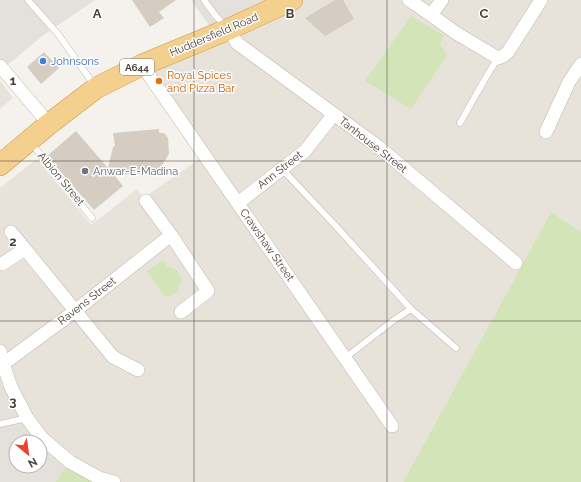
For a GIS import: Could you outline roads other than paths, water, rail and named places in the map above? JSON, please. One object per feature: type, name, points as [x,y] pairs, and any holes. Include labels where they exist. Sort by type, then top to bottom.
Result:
[{"type":"highway","name":"Huddersfield Road","points":[[0,165],[49,124],[96,88],[142,65],[229,29],[292,0]]},
{"type":"street","points":[[409,0],[456,33],[498,58],[508,52],[541,0]]},
{"type":"street","points":[[431,15],[442,0]]},
{"type":"street","name":"Tanhouse Street","points":[[229,29],[237,43],[380,148],[516,263]]},
{"type":"street","points":[[546,132],[568,82],[581,64]]},
{"type":"street","name":"Crawshaw Street","points":[[142,65],[392,426]]},
{"type":"street","points":[[0,66],[49,124]]},
{"type":"street","name":"Ann Street","points":[[238,203],[305,151],[334,114]]},
{"type":"street","points":[[146,201],[208,291],[181,312]]},
{"type":"street","points":[[11,232],[113,357],[138,370]]},
{"type":"street","name":"Ravens Street","points":[[3,364],[75,311],[170,235]]},
{"type":"street","points":[[2,264],[25,249]]},
{"type":"street","points":[[0,351],[11,387],[27,418],[42,438],[70,462],[99,478],[114,482]]},
{"type":"lane","points":[[28,0],[58,34],[96,88]]},
{"type":"lane","points":[[204,0],[215,15],[229,29]]},
{"type":"lane","points":[[460,123],[486,76],[498,58]]},
{"type":"lane","name":"Albion Street","points":[[29,141],[92,218]]},
{"type":"lane","points":[[282,169],[411,309],[456,348]]},
{"type":"lane","points":[[345,358],[394,320],[411,309]]},
{"type":"lane","points":[[0,424],[27,418]]},
{"type":"place","name":"Johnsons","points":[[43,61]]},
{"type":"place","name":"Royal Spices and Pizza Bar","points":[[159,81]]},
{"type":"place","name":"Anwar-E-Madina","points":[[85,171]]}]
